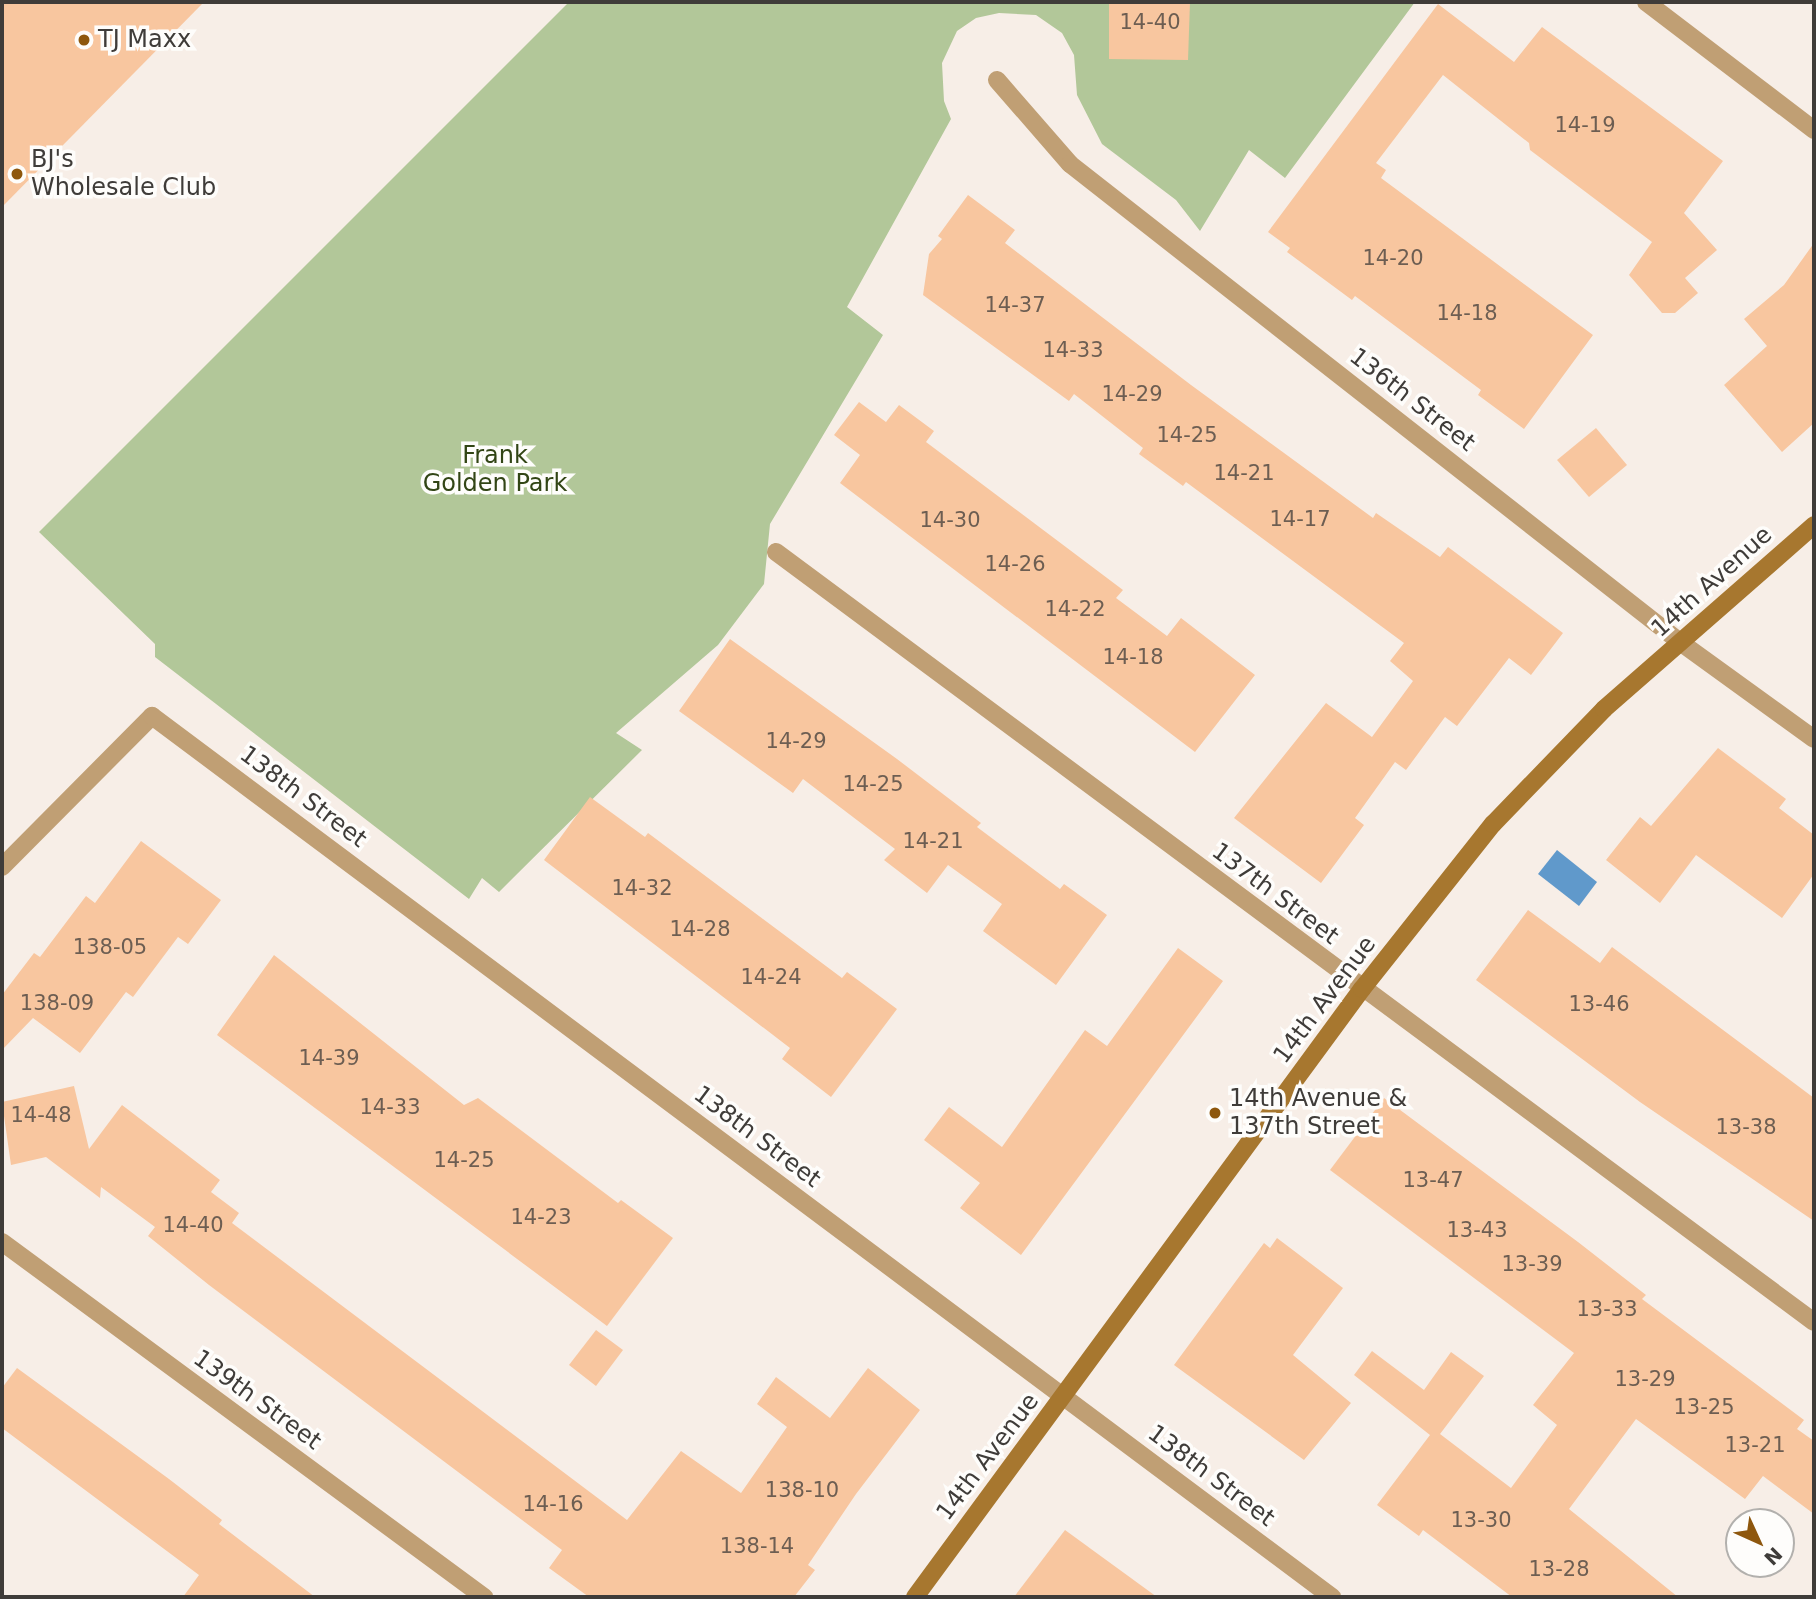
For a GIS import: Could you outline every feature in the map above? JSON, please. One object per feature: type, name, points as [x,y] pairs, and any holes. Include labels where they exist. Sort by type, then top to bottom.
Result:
[{"type":"street","points":[[1646,2],[1814,130]]},
{"type":"street","name":"136th Street","points":[[997,80],[1070,164],[1680,642],[1814,739]]},
{"type":"street","name":"14th Avenue","points":[[915,1597],[1362,989],[1493,824],[1604,709],[1814,525]]},
{"type":"street","name":"137th Street","points":[[776,552],[1814,1322]]},
{"type":"street","name":"138th Street","points":[[2,867],[152,716],[1332,1597]]},
{"type":"street","name":"139th Street","points":[[2,1242],[484,1597]]},
{"type":"green space","name":"Frank Golden Park","points":[[569,2],[1415,2],[1285,178],[1249,150],[1200,231],[1176,200],[1102,144],[1077,95],[1074,55],[1062,33],[1036,15],[999,13],[976,18],[957,31],[942,63],[944,101],[951,119],[847,307],[883,335],[770,524],[764,584],[718,645],[616,733],[642,750],[499,892],[482,878],[469,899],[155,657],[155,644],[39,532]]},
{"type":"water","points":[[1557,850],[1597,882],[1579,906],[1538,874]]},
{"type":"building","name":"TJ Maxx","points":[[2,2],[204,2],[2,207]]},
{"type":"building","points":[[1109,2],[1190,2],[1188,60],[1109,59]]},
{"type":"building","points":[[1438,4],[1514,62],[1542,27],[1723,161],[1684,213],[1717,250],[1685,278],[1698,293],[1675,313],[1662,313],[1629,275],[1652,242],[1530,150],[1529,143],[1443,75],[1376,163],[1386,170],[1381,178],[1593,335],[1524,429],[1478,395],[1481,390],[1355,296],[1352,300],[1287,252],[1290,248],[1268,232]]},
{"type":"building","points":[[968,195],[1015,230],[1005,243],[1191,385],[1373,518],[1376,513],[1440,557],[1448,547],[1563,633],[1531,675],[1509,658],[1457,726],[1445,717],[1406,770],[1395,762],[1355,818],[1364,825],[1321,883],[1234,818],[1326,703],[1372,737],[1413,681],[1390,661],[1404,643],[1186,482],[1183,486],[1139,454],[1143,448],[1074,394],[1069,401],[923,295],[929,254],[942,239],[938,236]]},
{"type":"building","points":[[1814,243],[1814,423],[1782,452],[1724,385],[1767,346],[1744,319],[1784,285]]},
{"type":"building","points":[[859,402],[886,422],[899,405],[934,431],[926,442],[1123,590],[1116,598],[1167,636],[1181,618],[1255,675],[1195,752],[840,483],[860,455],[834,435]]},
{"type":"building","points":[[1596,428],[1627,465],[1589,497],[1557,460]]},
{"type":"building","points":[[730,639],[897,759],[981,823],[977,827],[1060,889],[1064,884],[1107,915],[1056,985],[983,931],[1002,904],[948,865],[927,893],[884,860],[895,849],[803,779],[793,793],[679,711]]},
{"type":"building","points":[[1718,748],[1786,799],[1779,808],[1814,835],[1814,874],[1782,918],[1696,855],[1660,903],[1606,860],[1640,817],[1651,826]]},
{"type":"building","points":[[590,797],[645,837],[648,833],[842,978],[847,972],[897,1009],[831,1097],[782,1059],[790,1048],[544,860]]},
{"type":"building","points":[[141,841],[221,900],[188,944],[178,937],[133,997],[126,992],[80,1053],[33,1018],[2,1050],[2,995],[34,953],[40,957],[86,896],[95,903]]},
{"type":"building","points":[[1528,910],[1600,963],[1612,947],[1814,1098],[1814,1221],[1640,1102],[1476,980]]},
{"type":"building","points":[[1178,948],[1223,981],[1021,1255],[960,1208],[980,1183],[924,1140],[949,1107],[1002,1147],[1085,1030],[1107,1046]]},
{"type":"building","points":[[274,955],[464,1105],[478,1098],[618,1203],[621,1200],[673,1238],[607,1326],[217,1035]]},
{"type":"building","points":[[74,1086],[89,1149],[122,1105],[220,1180],[211,1192],[239,1213],[232,1223],[627,1520],[681,1451],[741,1493],[787,1427],[757,1404],[776,1377],[830,1418],[868,1368],[920,1410],[856,1494],[808,1565],[815,1570],[794,1597],[589,1597],[549,1568],[562,1550],[209,1285],[148,1236],[155,1227],[101,1187],[100,1198],[46,1157],[11,1165],[2,1102]]},
{"type":"building","points":[[1384,1098],[1578,1242],[1646,1295],[1642,1299],[1804,1420],[1797,1429],[1814,1441],[1814,1514],[1763,1476],[1745,1499],[1636,1419],[1569,1509],[1678,1597],[1512,1597],[1423,1530],[1419,1536],[1377,1505],[1430,1435],[1354,1375],[1372,1351],[1424,1390],[1451,1352],[1484,1376],[1440,1434],[1511,1488],[1557,1425],[1533,1405],[1574,1353],[1330,1170]]},
{"type":"building","points":[[1277,1238],[1343,1288],[1293,1355],[1351,1403],[1304,1460],[1174,1365],[1264,1243],[1270,1248]]},
{"type":"building","points":[[596,1330],[623,1350],[596,1386],[569,1365]]},
{"type":"building","points":[[17,1368],[169,1479],[222,1520],[219,1524],[315,1597],[183,1597],[199,1575],[2,1428],[2,1388]]},
{"type":"building","points":[[1065,1530],[1157,1597],[1014,1597]]},
{"type":"place","name":"TJ Maxx","points":[[84,40]]},
{"type":"place","name":"BJ's Wholesale Club","points":[[17,174]]},
{"type":"place","name":"14th Avenue & 137th Street","points":[[1215,1113]]}]
